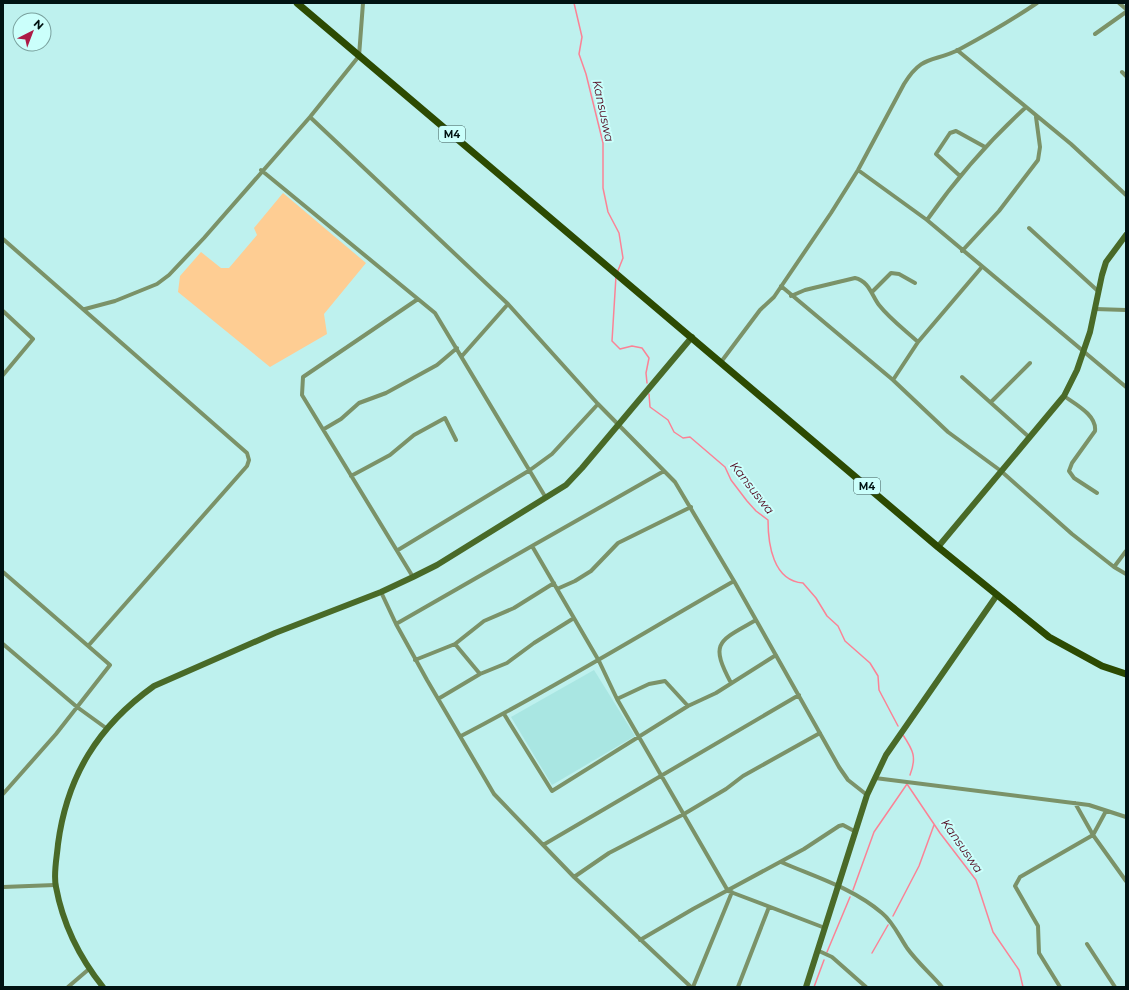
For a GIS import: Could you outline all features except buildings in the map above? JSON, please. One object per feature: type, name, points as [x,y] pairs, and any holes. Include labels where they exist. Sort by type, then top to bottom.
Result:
[{"type":"main road","name":"M4","points":[[297,3],[606,266],[621,277],[997,595],[1049,637],[1102,666],[1126,674]]},
{"type":"street","points":[[85,309],[115,301],[164,280],[204,238],[261,170],[310,117],[359,56],[363,3]]},
{"type":"street","points":[[721,362],[760,310],[774,297],[858,170],[904,84],[913,71],[926,60],[957,50],[1037,3]]},
{"type":"street","points":[[1094,34],[1126,11],[1119,3]]},
{"type":"street","points":[[957,50],[1081,153],[1126,195]]},
{"type":"street","points":[[1122,72],[1126,76]]},
{"type":"street","points":[[926,220],[960,176],[985,147],[1025,108]]},
{"type":"street","points":[[310,117],[508,304],[598,404],[679,487],[844,774],[867,795]]},
{"type":"street","points":[[962,251],[999,211],[1038,160],[1040,147],[1036,117]]},
{"type":"street","points":[[960,176],[936,154],[950,132],[956,131],[985,147]]},
{"type":"street","points":[[261,170],[435,313],[546,498]]},
{"type":"street","points":[[858,170],[926,220],[981,268],[1126,387]]},
{"type":"street","points":[[1029,228],[1099,292]]},
{"type":"street","points":[[938,546],[1064,396],[1077,370],[1084,351],[1106,262],[1126,234]]},
{"type":"street","points":[[3,239],[85,309],[247,453],[249,460],[247,466],[89,645]]},
{"type":"street","points":[[893,380],[918,342],[981,268]]},
{"type":"street","points":[[872,292],[890,273],[899,274],[915,283]]},
{"type":"street","points":[[791,296],[808,289],[855,278],[859,279],[872,292],[882,309],[918,342]]},
{"type":"street","points":[[781,286],[791,296],[893,380],[948,432],[1001,471],[1072,534],[1114,567],[1126,574]]},
{"type":"street","points":[[413,577],[398,550],[302,395],[304,377],[418,299]]},
{"type":"street","points":[[462,356],[508,304]]},
{"type":"street","points":[[1095,309],[1126,310]]},
{"type":"street","points":[[3,311],[33,339],[3,375]]},
{"type":"street","points":[[103,987],[89,969],[69,934],[55,885],[61,825],[67,802],[86,757],[106,728],[139,697],[173,676],[275,633],[381,592],[413,577],[437,565],[546,498],[574,478],[692,337]]},
{"type":"street","points":[[324,430],[341,420],[359,403],[386,393],[437,365],[457,348]]},
{"type":"street","points":[[991,402],[1030,362]]},
{"type":"street","points":[[962,377],[1029,437]]},
{"type":"street","points":[[1064,396],[1088,414],[1095,426],[1095,431],[1072,463],[1069,471],[1074,478],[1097,494]]},
{"type":"street","points":[[398,550],[530,470],[552,454],[598,404]]},
{"type":"street","points":[[351,476],[390,455],[414,435],[445,418],[456,440]]},
{"type":"street","points":[[396,624],[664,471]]},
{"type":"street","points":[[557,589],[591,572],[618,543],[691,507]]},
{"type":"street","points":[[532,546],[599,661],[617,699],[730,892],[825,928]]},
{"type":"street","points":[[1114,567],[1126,551]]},
{"type":"street","points":[[3,572],[89,645],[109,664],[110,668],[3,794]]},
{"type":"street","points":[[461,736],[504,714],[599,661],[734,581]]},
{"type":"street","points":[[416,660],[455,644],[484,621],[514,608],[554,583]]},
{"type":"street","points":[[381,592],[396,624],[416,660],[494,794],[574,877],[692,987],[730,892]]},
{"type":"street","points":[[806,987],[819,951],[867,795],[875,778],[894,742],[997,595]]},
{"type":"street","points":[[438,699],[480,674],[507,663],[534,643],[574,618]]},
{"type":"street","points":[[731,683],[722,666],[719,655],[719,647],[727,637],[756,620]]},
{"type":"street","points":[[3,644],[77,707],[106,728]]},
{"type":"street","points":[[455,644],[480,674]]},
{"type":"street","points":[[504,714],[552,791],[688,706],[731,683],[776,655]]},
{"type":"street","points":[[617,699],[649,684],[665,681],[688,706]]},
{"type":"street","points":[[543,845],[661,774],[799,696]]},
{"type":"street","points":[[574,877],[609,854],[684,814],[726,789],[744,776],[820,733]]},
{"type":"street","points":[[875,778],[1089,805],[1126,817]]},
{"type":"street","points":[[1074,803],[1093,835],[1126,881]]},
{"type":"street","points":[[1060,987],[1039,953],[1038,926],[1015,886],[1020,877],[1093,835],[1106,811]]},
{"type":"street","points":[[640,940],[730,892],[814,844],[841,825],[856,832]]},
{"type":"street","points":[[781,862],[856,894],[884,914],[908,949],[942,987]]},
{"type":"street","points":[[3,887],[55,885]]},
{"type":"street","points":[[738,987],[769,908]]},
{"type":"street","points":[[1087,944],[1115,987]]},
{"type":"street","points":[[819,951],[832,957],[866,987]]},
{"type":"street","points":[[68,987],[89,969]]},
{"type":"shaded area","points":[[283,193],[366,263],[324,314],[327,334],[270,367],[178,292],[180,276],[201,252],[221,268],[229,268],[257,235],[254,228]]},
{"type":"shaded area","points":[[594,670],[635,736],[552,785],[511,717]]},
{"type":"waterway","name":"Kansuswa","points":[[574,3],[582,37],[579,54],[586,74],[603,143],[603,188],[608,212],[619,233],[623,258],[617,273]]},
{"type":"waterway","name":"Kansuswa","points":[[616,276],[612,341],[620,349],[632,346],[642,348],[649,358],[646,373],[647,383]]},
{"type":"waterway","name":"Kansuswa","points":[[649,394],[650,407],[668,420],[674,432],[683,438],[690,437],[725,467],[731,480],[747,501],[756,511],[768,520],[771,550],[779,569],[785,576],[793,581],[803,583],[816,598],[827,616],[838,626],[845,641],[870,663],[878,676],[879,690],[898,726]]},
{"type":"waterway","name":"Kansuswa","points":[[903,735],[913,754],[913,763],[910,775]]},
{"type":"waterway","name":"Kansuswa","points":[[853,890],[874,832],[907,784],[940,833],[976,880],[993,932],[1019,970],[1023,987]]},
{"type":"waterway","points":[[893,916],[919,866],[934,825]]},
{"type":"waterway","points":[[827,952],[850,897]]},
{"type":"waterway","points":[[872,953],[888,925]]},
{"type":"waterway","points":[[814,987],[824,960]]}]
